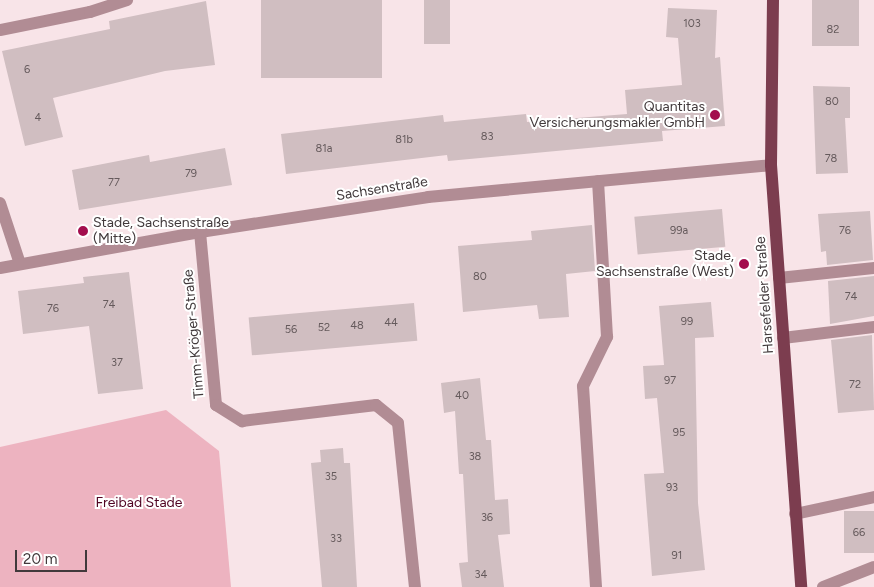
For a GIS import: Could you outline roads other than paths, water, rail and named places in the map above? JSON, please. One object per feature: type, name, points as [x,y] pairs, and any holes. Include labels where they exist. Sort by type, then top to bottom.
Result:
[{"type":"main road","name":"Harsefelder Straße","points":[[773,0],[771,165],[801,587]]},
{"type":"street","points":[[0,30],[90,12],[127,0]]},
{"type":"street","name":"Sachsenstraße","points":[[0,268],[200,232],[428,197],[771,165]]},
{"type":"street","points":[[596,587],[583,386],[607,337],[598,181]]},
{"type":"street","points":[[0,203],[20,264]]},
{"type":"street","name":"Timm-Kröger-Straße","points":[[200,232],[216,405],[242,422],[376,405],[398,423],[415,587]]},
{"type":"street","points":[[779,278],[874,268]]},
{"type":"street","points":[[783,338],[874,327]]},
{"type":"street","points":[[795,514],[874,497]]},
{"type":"street","points":[[823,587],[874,567]]},
{"type":"place","name":"Quantitas Versicherungsmakler GmbH","points":[[715,115]]},
{"type":"place","name":"Stade, Sachsenstraße (Mitte)","points":[[83,231]]},
{"type":"place","name":"Stade, Sachsenstraße (West)","points":[[744,264]]},
{"type":"park label","name":"Freibad Stade","points":[[139,503]]}]
